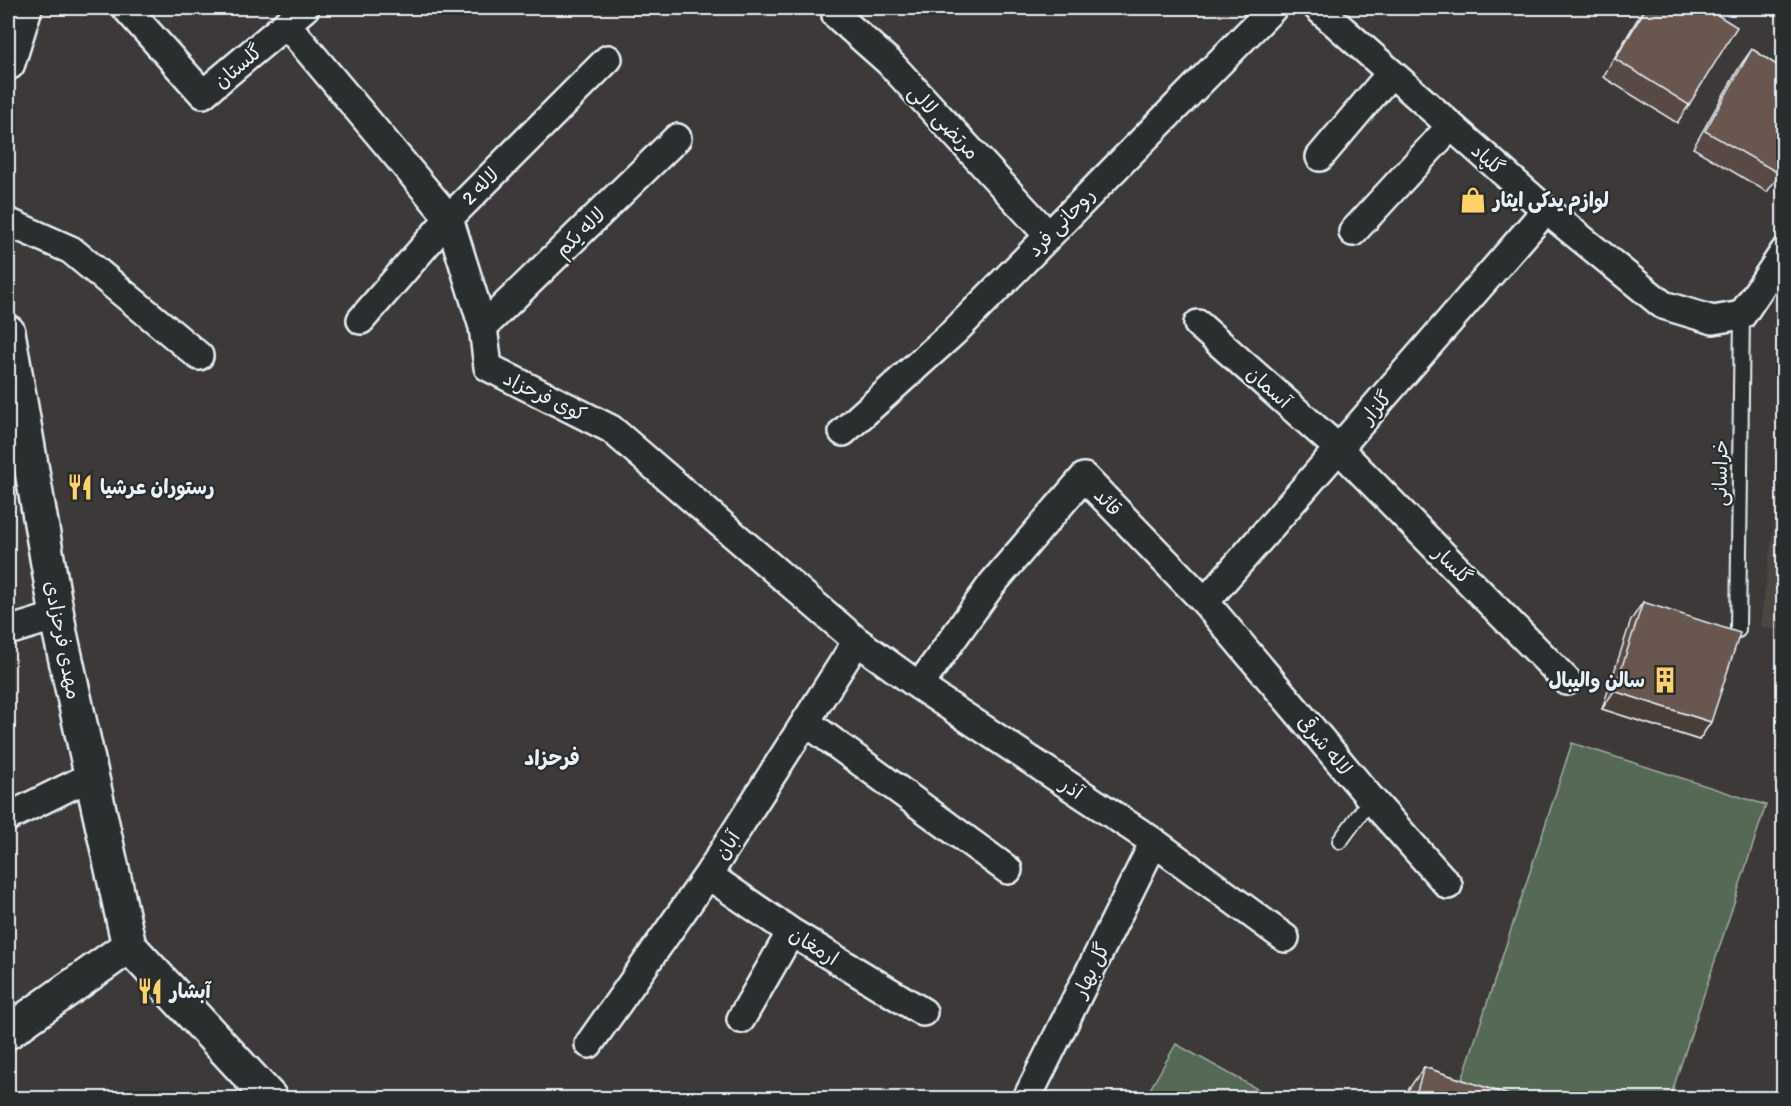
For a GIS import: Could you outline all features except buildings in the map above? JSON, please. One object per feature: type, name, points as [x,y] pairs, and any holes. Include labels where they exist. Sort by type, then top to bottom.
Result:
[{"type":"street","points":[[8,18],[24,8]]},
{"type":"street","points":[[8,63],[24,8]]},
{"type":"street","name":"گلستان","points":[[126,8],[203,94],[296,16]]},
{"type":"street","name":"روحانی فرد","points":[[843,432],[954,332],[1273,8]]},
{"type":"street","name":"گلپاد","points":[[1317,8],[1546,210],[1663,305],[1713,320],[1749,305]]},
{"type":"street","name":"مرتضی لالی","points":[[840,11],[1048,235]]},
{"type":"street","name":"کوی فرحزاد","points":[[296,16],[449,218],[483,327],[488,367],[611,429],[857,641]]},
{"type":"street","name":"لاله 2","points":[[361,320],[449,218],[608,59]]},
{"type":"street","points":[[1320,157],[1391,73]]},
{"type":"street","points":[[1353,232],[1451,126]]},
{"type":"street","name":"لاله یکم","points":[[483,327],[677,138]]},
{"type":"street","name":"گلزار","points":[[1205,602],[1546,210]]},
{"type":"street","points":[[8,222],[71,249],[200,356]]},
{"type":"street","points":[[1749,305],[1784,252]]},
{"type":"street","name":"آسمان","points":[[1198,324],[1339,449]]},
{"type":"street","name":"مهدی فرحزادی","points":[[8,332],[57,616],[129,946]]},
{"type":"street","name":"گلسار","points":[[1339,449],[1567,681]]},
{"type":"street","name":"قائد","points":[[919,686],[992,584],[1084,477],[1205,602]]},
{"type":"street","name":"لاله شرقی","points":[[1205,602],[1371,800],[1448,885]]},
{"type":"street","points":[[8,632],[57,616]]},
{"type":"street","name":"آذر","points":[[857,641],[919,686],[1154,842],[1285,938]]},
{"type":"street","name":"آبان","points":[[589,1044],[708,874],[857,641]]},
{"type":"street","points":[[806,722],[1008,870]]},
{"type":"street","points":[[8,817],[91,776]]},
{"type":"street","name":"گل بهار","points":[[1027,1098],[1154,842]]},
{"type":"street","name":"ارمغان","points":[[708,874],[791,932],[923,1012]]},
{"type":"street","points":[[741,1019],[791,932]]},
{"type":"street","points":[[8,1032],[129,946],[270,1098]]},
{"type":"lane","name":"خراسانی","points":[[1738,630],[1749,305]]},
{"type":"lane","points":[[1340,841],[1371,800]]},
{"type":"shaded area","points":[[1783,456],[1783,630],[1760,627]]},
{"type":"green space","points":[[1572,743],[1766,805],[1670,1098],[1518,1098],[1462,1080]]},
{"type":"green space","points":[[1176,1044],[1270,1096],[1269,1098],[1145,1098]]},
{"type":"place","name":"لوازم یدکی ایثار","points":[[1473,200]]},
{"type":"place","name":"رستوران عرشیا","points":[[80,487]]},
{"type":"place","name":"سالن والیبال","points":[[1665,680]]},
{"type":"place","name":"آبشار","points":[[150,991]]},
{"type":"district","name":"فرحزاد","points":[[552,757]]}]
